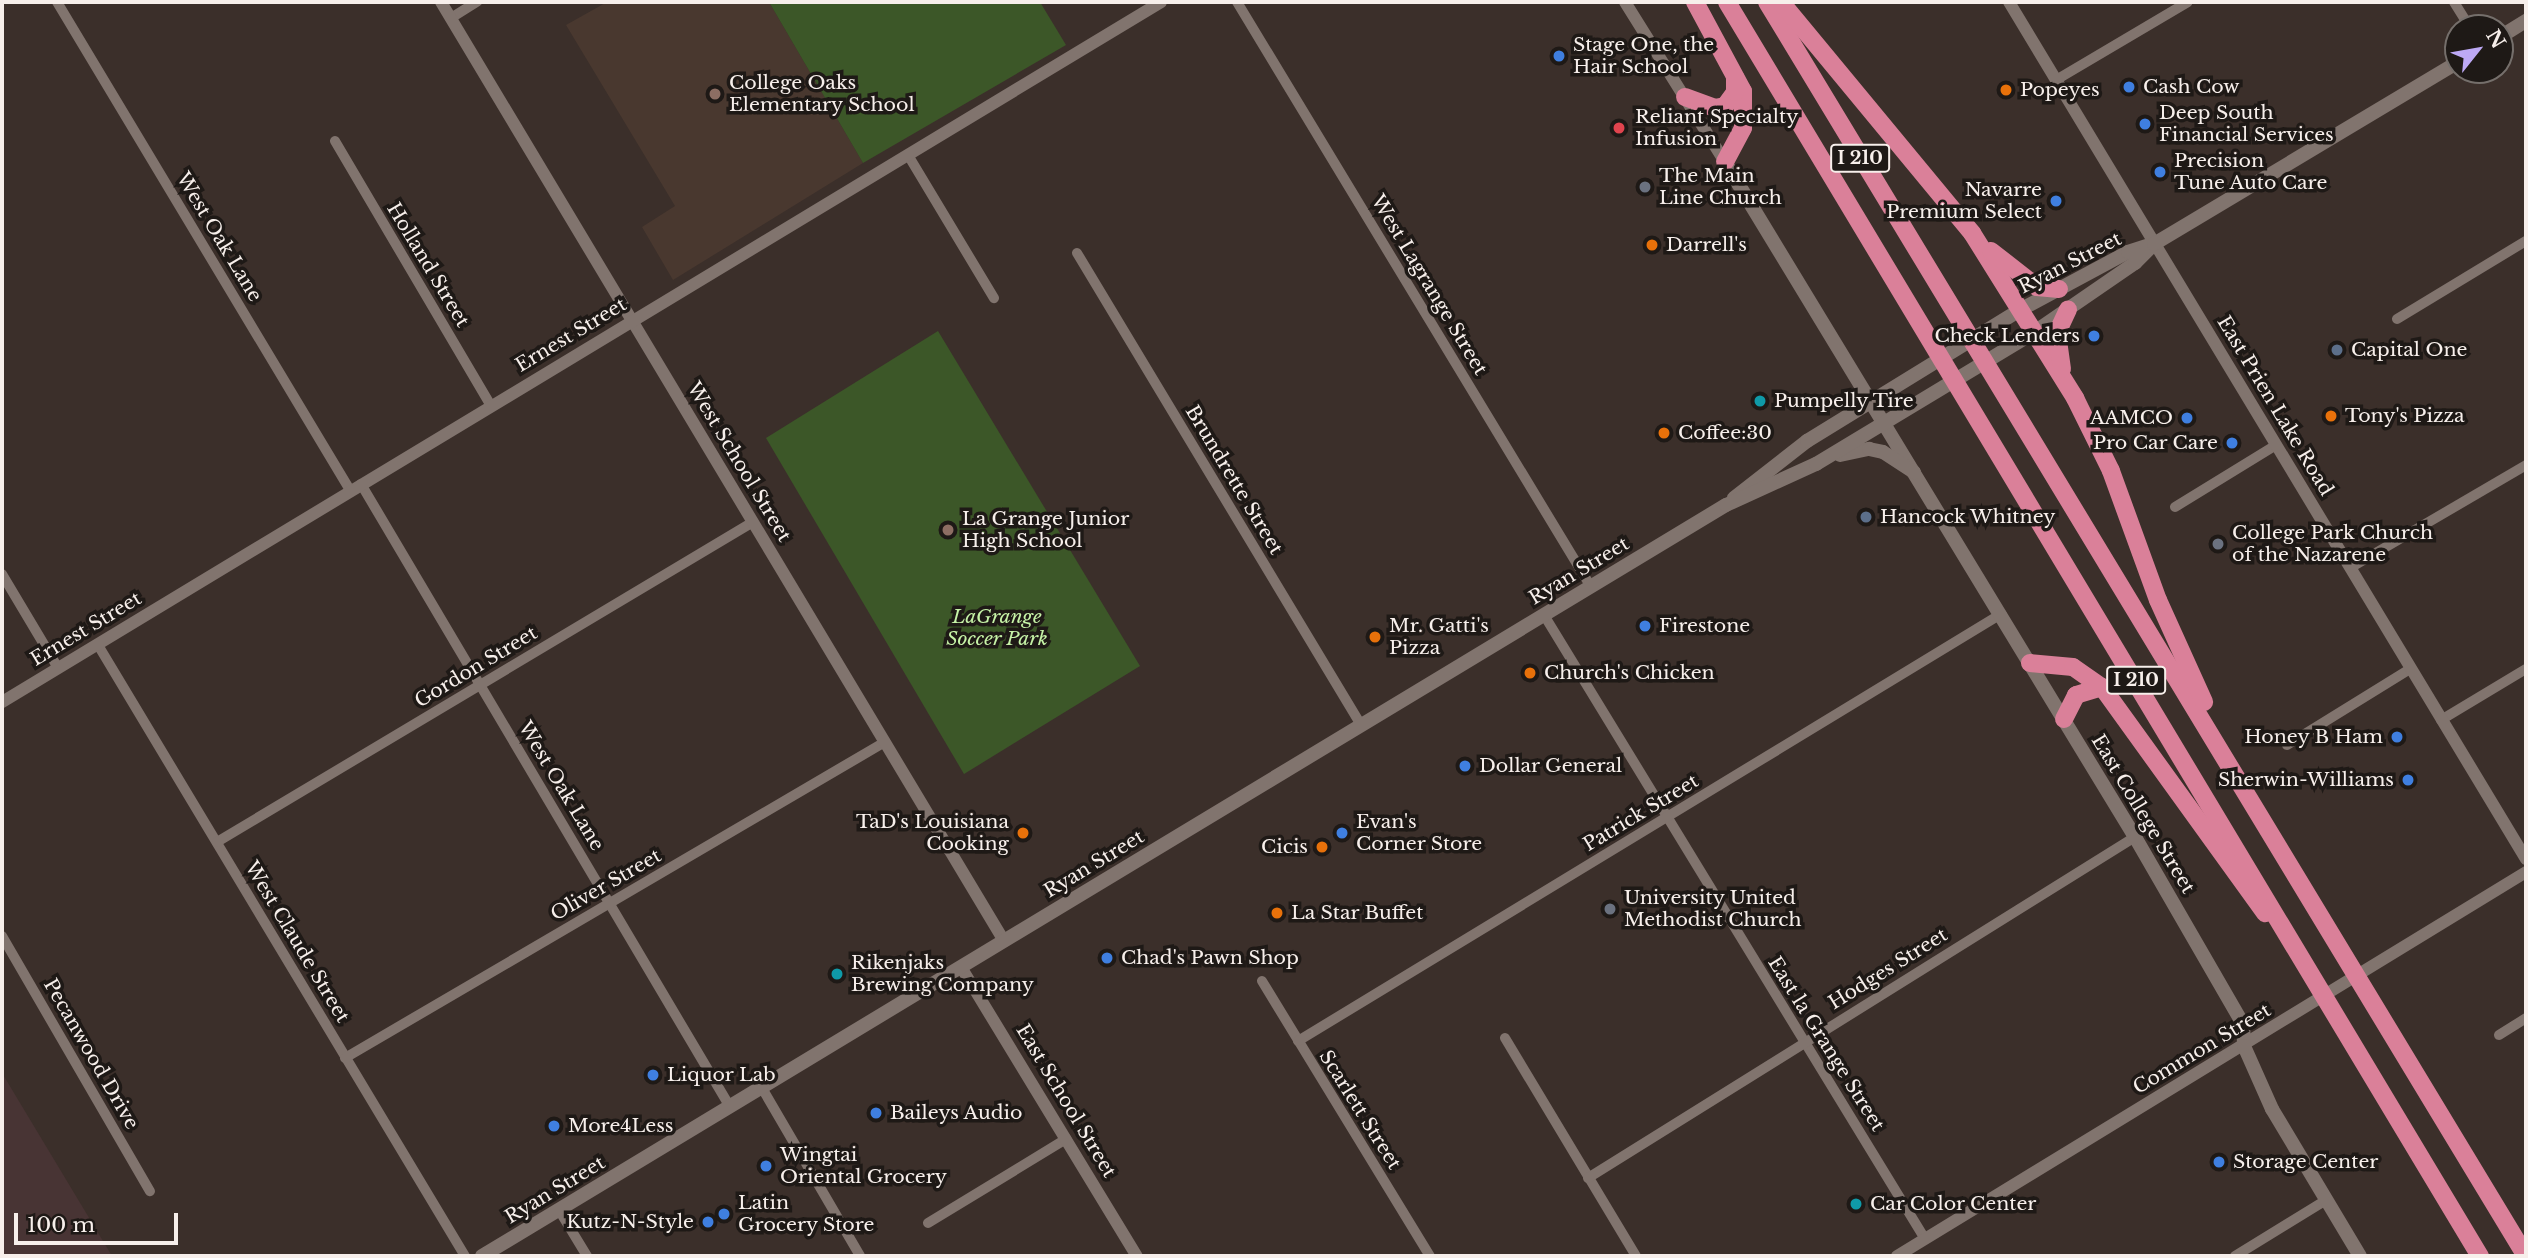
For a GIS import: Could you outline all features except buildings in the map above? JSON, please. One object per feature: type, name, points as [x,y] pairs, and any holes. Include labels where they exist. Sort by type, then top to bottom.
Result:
[{"type":"highway","points":[[1695,2],[1735,73],[1745,108],[1743,128],[1726,162]]},
{"type":"highway","name":"I 210","points":[[1727,2],[2305,959],[2480,1256]]},
{"type":"highway","name":"I 210","points":[[1767,2],[2378,1006],[2526,1256]]},
{"type":"highway","points":[[1781,2],[1964,222],[2021,277],[2037,287],[2059,289]]},
{"type":"highway","points":[[1685,97],[1715,108],[1725,106],[1735,92],[1735,73]]},
{"type":"highway","points":[[1964,222],[2075,398]]},
{"type":"highway","points":[[2068,309],[2057,333],[2056,348],[2075,398],[2111,471],[2180,651],[2250,796]]},
{"type":"highway","points":[[2031,663],[2073,667],[2102,687],[2278,932],[2305,959]]},
{"type":"highway","points":[[2064,719],[2076,695],[2102,687]]},
{"type":"main road","name":"Ryan Street","points":[[482,1256],[1726,505],[1816,464],[2033,333],[2154,244],[2444,70]]},
{"type":"main road","name":"East College Street","points":[[1726,162],[1919,475],[2135,837],[2243,1024],[2244,1046],[2272,1110],[2360,1256]]},
{"type":"main road","name":"Ryan Street","points":[[1726,505],[1807,441],[2018,311],[2128,252],[2154,244]]},
{"type":"main road","points":[[1816,464],[1870,449],[1892,457],[1919,475]]},
{"type":"street","name":"West Oak Lane","points":[[57,2],[481,685],[730,1107]]},
{"type":"street","name":"West School Street","points":[[442,2],[1004,941]]},
{"type":"street","points":[[451,18],[478,2]]},
{"type":"street","name":"Ernest Street","points":[[2,702],[1161,2]]},
{"type":"street","name":"West Lagrange Street","points":[[1237,2],[1591,587]]},
{"type":"street","points":[[1625,2],[1726,162]]},
{"type":"street","name":"East Prien Lake Road","points":[[2009,2],[2526,859]]},
{"type":"street","points":[[2056,80],[2188,2]]},
{"type":"street","name":"Holland Street","points":[[335,141],[491,406]]},
{"type":"street","points":[[908,155],[994,298]]},
{"type":"street","points":[[2397,319],[2526,241]]},
{"type":"street","name":"Brundrette Street","points":[[1077,253],[1361,725]]},
{"type":"street","points":[[2175,507],[2276,445]]},
{"type":"street","points":[[2350,568],[2526,465]]},
{"type":"street","name":"Gordon Street","points":[[217,842],[753,522]]},
{"type":"street","points":[[2,573],[58,668]]},
{"type":"street","name":"Patrick Street","points":[[1298,1041],[2001,614]]},
{"type":"street","name":"East la Grange Street","points":[[1544,615],[1925,1240]]},
{"type":"street","name":"West Claude Street","points":[[98,645],[465,1256]]},
{"type":"street","points":[[2287,745],[2410,669]]},
{"type":"street","points":[[2441,720],[2526,669]]},
{"type":"street","name":"Oliver Street","points":[[345,1058],[885,742]]},
{"type":"street","name":"Hodges Street","points":[[1588,1178],[2135,837]]},
{"type":"street","name":"Common Street","points":[[1900,1256],[2526,872]]},
{"type":"street","name":"Pecanwood Drive","points":[[2,936],[150,1191]]},
{"type":"street","name":"East School Street","points":[[961,967],[1137,1256]]},
{"type":"street","name":"Scarlett Street","points":[[1262,981],[1430,1256]]},
{"type":"street","points":[[2499,1035],[2526,1018]]},
{"type":"street","points":[[1505,1038],[1636,1256]]},
{"type":"street","points":[[762,1088],[860,1256]]},
{"type":"street","points":[[928,1223],[1066,1139]]},
{"type":"street","points":[[2235,1256],[2326,1200]]},
{"type":"street","points":[[559,1210],[587,1256]]},
{"type":"shaded area","name":"College Oaks Elementary School","points":[[607,2],[769,2],[863,163],[673,280],[642,227],[675,206],[566,25]]},
{"type":"shaded area","points":[[2,1073],[112,1256],[2,1256]]},
{"type":"green space","points":[[769,2],[1040,2],[1066,45],[863,163]]},
{"type":"green space","name":"LaGrange Soccer Park","points":[[938,331],[1140,666],[964,774],[766,438]]},
{"type":"place","name":"Stage One, the Hair School","points":[[1559,56]]},
{"type":"place","name":"Cash Cow","points":[[2129,87]]},
{"type":"place","name":"Popeyes","points":[[2006,90]]},
{"type":"place","name":"College Oaks Elementary School","points":[[715,94]]},
{"type":"place","name":"Deep South Financial Services","points":[[2145,124]]},
{"type":"place","name":"Reliant Specialty Infusion","points":[[1619,128]]},
{"type":"place","name":"Precision Tune Auto Care","points":[[2160,172]]},
{"type":"place","name":"The Main Line Church","points":[[1645,187]]},
{"type":"place","name":"Navarre Premium Select","points":[[2056,201]]},
{"type":"place","name":"Darrell's","points":[[1652,245]]},
{"type":"place","name":"Check Lenders","points":[[2094,336]]},
{"type":"place","name":"Capital One","points":[[2337,350]]},
{"type":"place","name":"Pumpelly Tire","points":[[1760,401]]},
{"type":"place","name":"Tony's Pizza","points":[[2331,416]]},
{"type":"place","name":"AAMCO","points":[[2187,418]]},
{"type":"place","name":"Coffee:30","points":[[1664,433]]},
{"type":"place","name":"Pro Car Care","points":[[2232,443]]},
{"type":"place","name":"Hancock Whitney","points":[[1866,517]]},
{"type":"place","name":"La Grange Junior High School","points":[[948,530]]},
{"type":"place","name":"College Park Church of the Nazarene","points":[[2218,544]]},
{"type":"place","name":"Firestone","points":[[1645,626]]},
{"type":"place","name":"Mr. Gatti's Pizza","points":[[1375,637]]},
{"type":"place","name":"Church's Chicken","points":[[1530,673]]},
{"type":"place","name":"Honey B Ham","points":[[2397,737]]},
{"type":"place","name":"Dollar General","points":[[1465,766]]},
{"type":"place","name":"Sherwin-Williams","points":[[2408,780]]},
{"type":"place","name":"TaD's Louisiana Cooking","points":[[1023,833]]},
{"type":"place","name":"Evan's Corner Store","points":[[1342,833]]},
{"type":"place","name":"Cicis","points":[[1322,847]]},
{"type":"place","name":"University United Methodist Church","points":[[1610,909]]},
{"type":"place","name":"La Star Buffet","points":[[1277,913]]},
{"type":"place","name":"Chad's Pawn Shop","points":[[1107,958]]},
{"type":"place","name":"Rikenjaks Brewing Company","points":[[837,974]]},
{"type":"place","name":"Liquor Lab","points":[[653,1075]]},
{"type":"place","name":"Baileys Audio","points":[[876,1113]]},
{"type":"place","name":"More4Less","points":[[554,1126]]},
{"type":"place","name":"Storage Center","points":[[2219,1162]]},
{"type":"place","name":"Wingtai Oriental Grocery","points":[[766,1166]]},
{"type":"place","name":"Car Color Center","points":[[1856,1204]]},
{"type":"place","name":"Latin Grocery Store","points":[[724,1214]]},
{"type":"place","name":"Kutz-N-Style","points":[[708,1222]]}]
